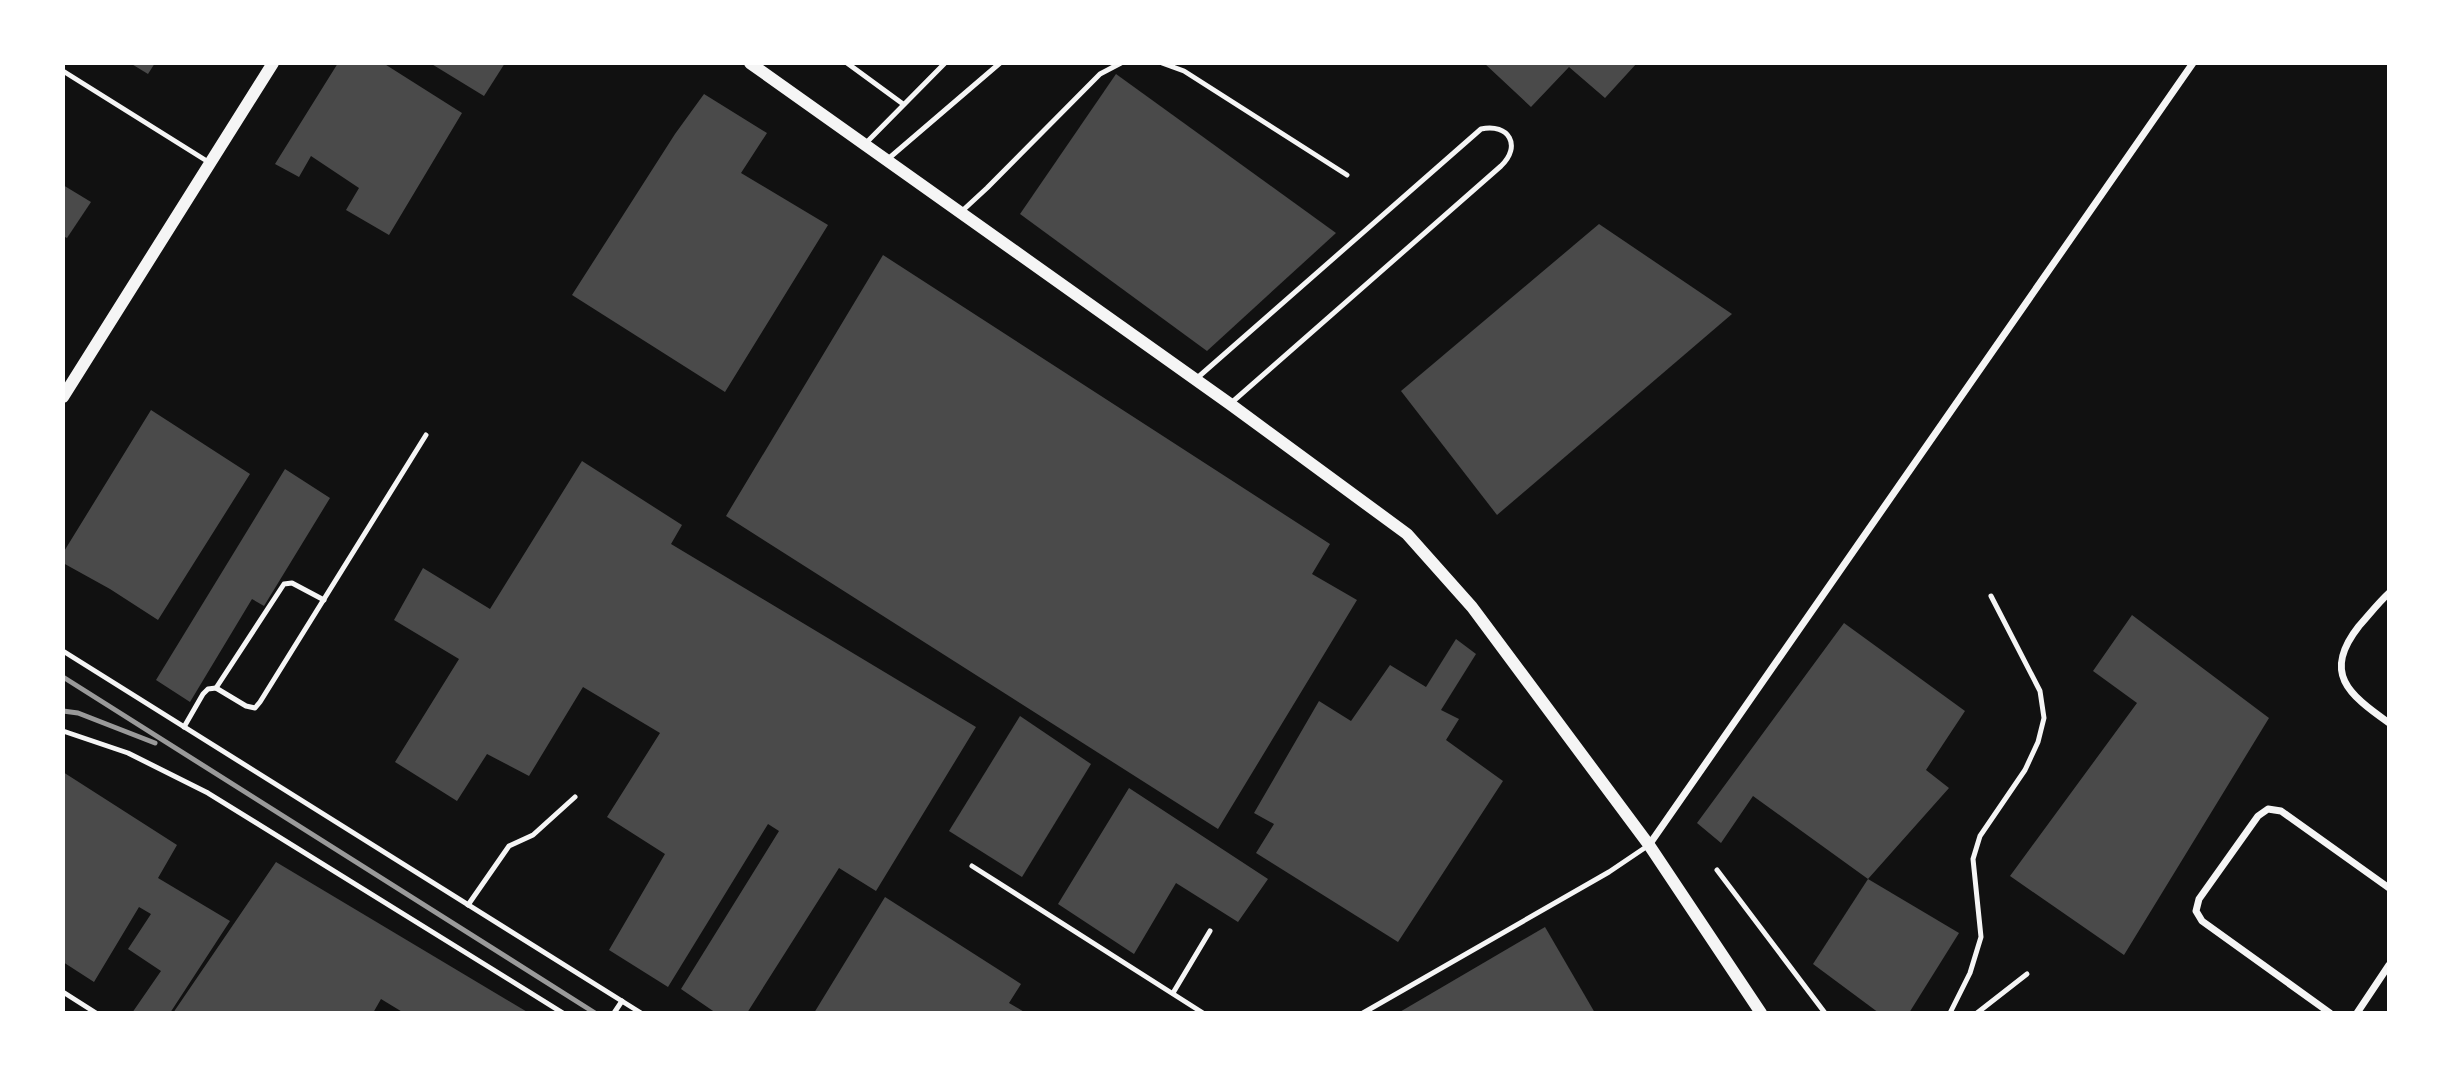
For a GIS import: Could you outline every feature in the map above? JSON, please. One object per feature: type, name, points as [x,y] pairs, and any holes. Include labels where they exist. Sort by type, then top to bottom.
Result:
[{"type":"street","points":[[63,397],[273,63]]},
{"type":"street","points":[[750,63],[1196,379],[1408,534],[1472,607],[1649,845],[1761,1013]]},
{"type":"street","points":[[1649,845],[2193,63]]},
{"type":"street","points":[[2389,593],[2353,634],[2341,655],[2341,674],[2354,694],[2389,723]]},
{"type":"street","points":[[2330,1013],[2202,921],[2196,911],[2199,900],[2258,816],[2268,810],[2281,811],[2389,888]]},
{"type":"street","points":[[2357,1013],[2389,965]]},
{"type":"lane","points":[[847,63],[903,104]]},
{"type":"lane","points":[[865,144],[945,63]]},
{"type":"lane","points":[[887,160],[1000,63]]},
{"type":"lane","points":[[961,212],[1100,74],[1121,63]]},
{"type":"lane","points":[[1162,63],[1184,71],[1347,175]]},
{"type":"lane","points":[[63,71],[210,163]]},
{"type":"lane","points":[[1196,379],[1481,129],[1491,127],[1510,137],[1512,151],[1501,166],[1230,404]]},
{"type":"lane","points":[[184,727],[208,689],[216,688],[246,706],[255,708],[426,435]]},
{"type":"lane","points":[[216,688],[284,584],[292,583],[324,600]]},
{"type":"lane","points":[[1950,1013],[1970,973],[1981,937],[1973,859],[1980,836],[2025,769],[2038,742],[2044,718],[2040,691],[1992,596]]},
{"type":"lane","points":[[63,651],[641,1013]]},
{"type":"lane","points":[[63,731],[128,752],[208,793],[563,1013]]},
{"type":"lane","points":[[468,905],[509,846],[533,835],[575,797]]},
{"type":"lane","points":[[1363,1013],[1609,872],[1649,845]]},
{"type":"lane","points":[[972,866],[1203,1013]]},
{"type":"lane","points":[[1717,870],[1825,1013]]},
{"type":"lane","points":[[1172,993],[1210,931]]},
{"type":"lane","points":[[1977,1013],[2027,974]]},
{"type":"lane","points":[[63,992],[96,1013]]},
{"type":"lane","points":[[614,1013],[622,1001]]},
{"type":"building","points":[[130,63],[155,63],[148,74]]},
{"type":"building","points":[[338,63],[383,63],[462,113],[389,235],[346,210],[359,188],[311,156],[299,177],[275,164]]},
{"type":"building","points":[[430,63],[505,63],[484,96]]},
{"type":"building","points":[[1484,63],[1637,63],[1605,98],[1569,67],[1531,107]]},
{"type":"building","points":[[1116,74],[1336,233],[1207,351],[1020,214]]},
{"type":"building","points":[[704,94],[767,133],[741,173],[828,225],[725,392],[572,295],[675,134]]},
{"type":"building","points":[[63,185],[91,202],[67,238],[63,236]]},
{"type":"building","points":[[1599,224],[1732,314],[1497,515],[1401,391]]},
{"type":"building","points":[[883,255],[1330,544],[1312,574],[1357,600],[1218,829],[726,516]]},
{"type":"building","points":[[151,410],[250,474],[158,620],[63,563],[63,553]]},
{"type":"building","points":[[582,461],[682,525],[671,544],[976,727],[876,891],[839,868],[747,1013],[716,1013],[681,989],[779,831],[768,824],[668,987],[609,950],[665,854],[607,817],[660,733],[583,687],[529,776],[487,754],[457,801],[395,762],[459,659],[394,620],[423,568],[490,609]]},
{"type":"building","points":[[285,469],[330,498],[264,606],[252,599],[190,702],[156,680]]},
{"type":"building","points":[[2132,615],[2269,718],[2124,955],[2010,876],[2137,703],[2093,671]]},
{"type":"building","points":[[1844,623],[1965,711],[1926,770],[1949,788],[1868,879],[1753,796],[1721,843],[1697,823]]},
{"type":"building","points":[[1456,639],[1476,654],[1441,710],[1459,719],[1446,740],[1503,781],[1398,942],[1256,853],[1274,824],[1254,813],[1319,701],[1351,721],[1390,665],[1426,687]]},
{"type":"building","points":[[1020,716],[1091,764],[1022,877],[949,831]]},
{"type":"building","points":[[63,772],[177,845],[158,878],[230,921],[170,1013],[132,1013],[161,971],[128,949],[151,914],[139,907],[94,982],[63,962]]},
{"type":"building","points":[[1129,788],[1268,879],[1238,922],[1176,883],[1134,954],[1058,904]]},
{"type":"building","points":[[276,862],[529,1013],[404,1013],[381,999],[373,1013],[173,1013]]},
{"type":"building","points":[[1868,879],[1959,933],[1909,1013],[1879,1013],[1813,964]]},
{"type":"building","points":[[885,897],[1021,984],[1009,1003],[1026,1013],[814,1013]]},
{"type":"building","points":[[1545,927],[1595,1013],[1398,1013]]},
{"type":"railway","points":[[63,677],[595,1013]]},
{"type":"railway","points":[[63,711],[78,713],[155,743]]}]
